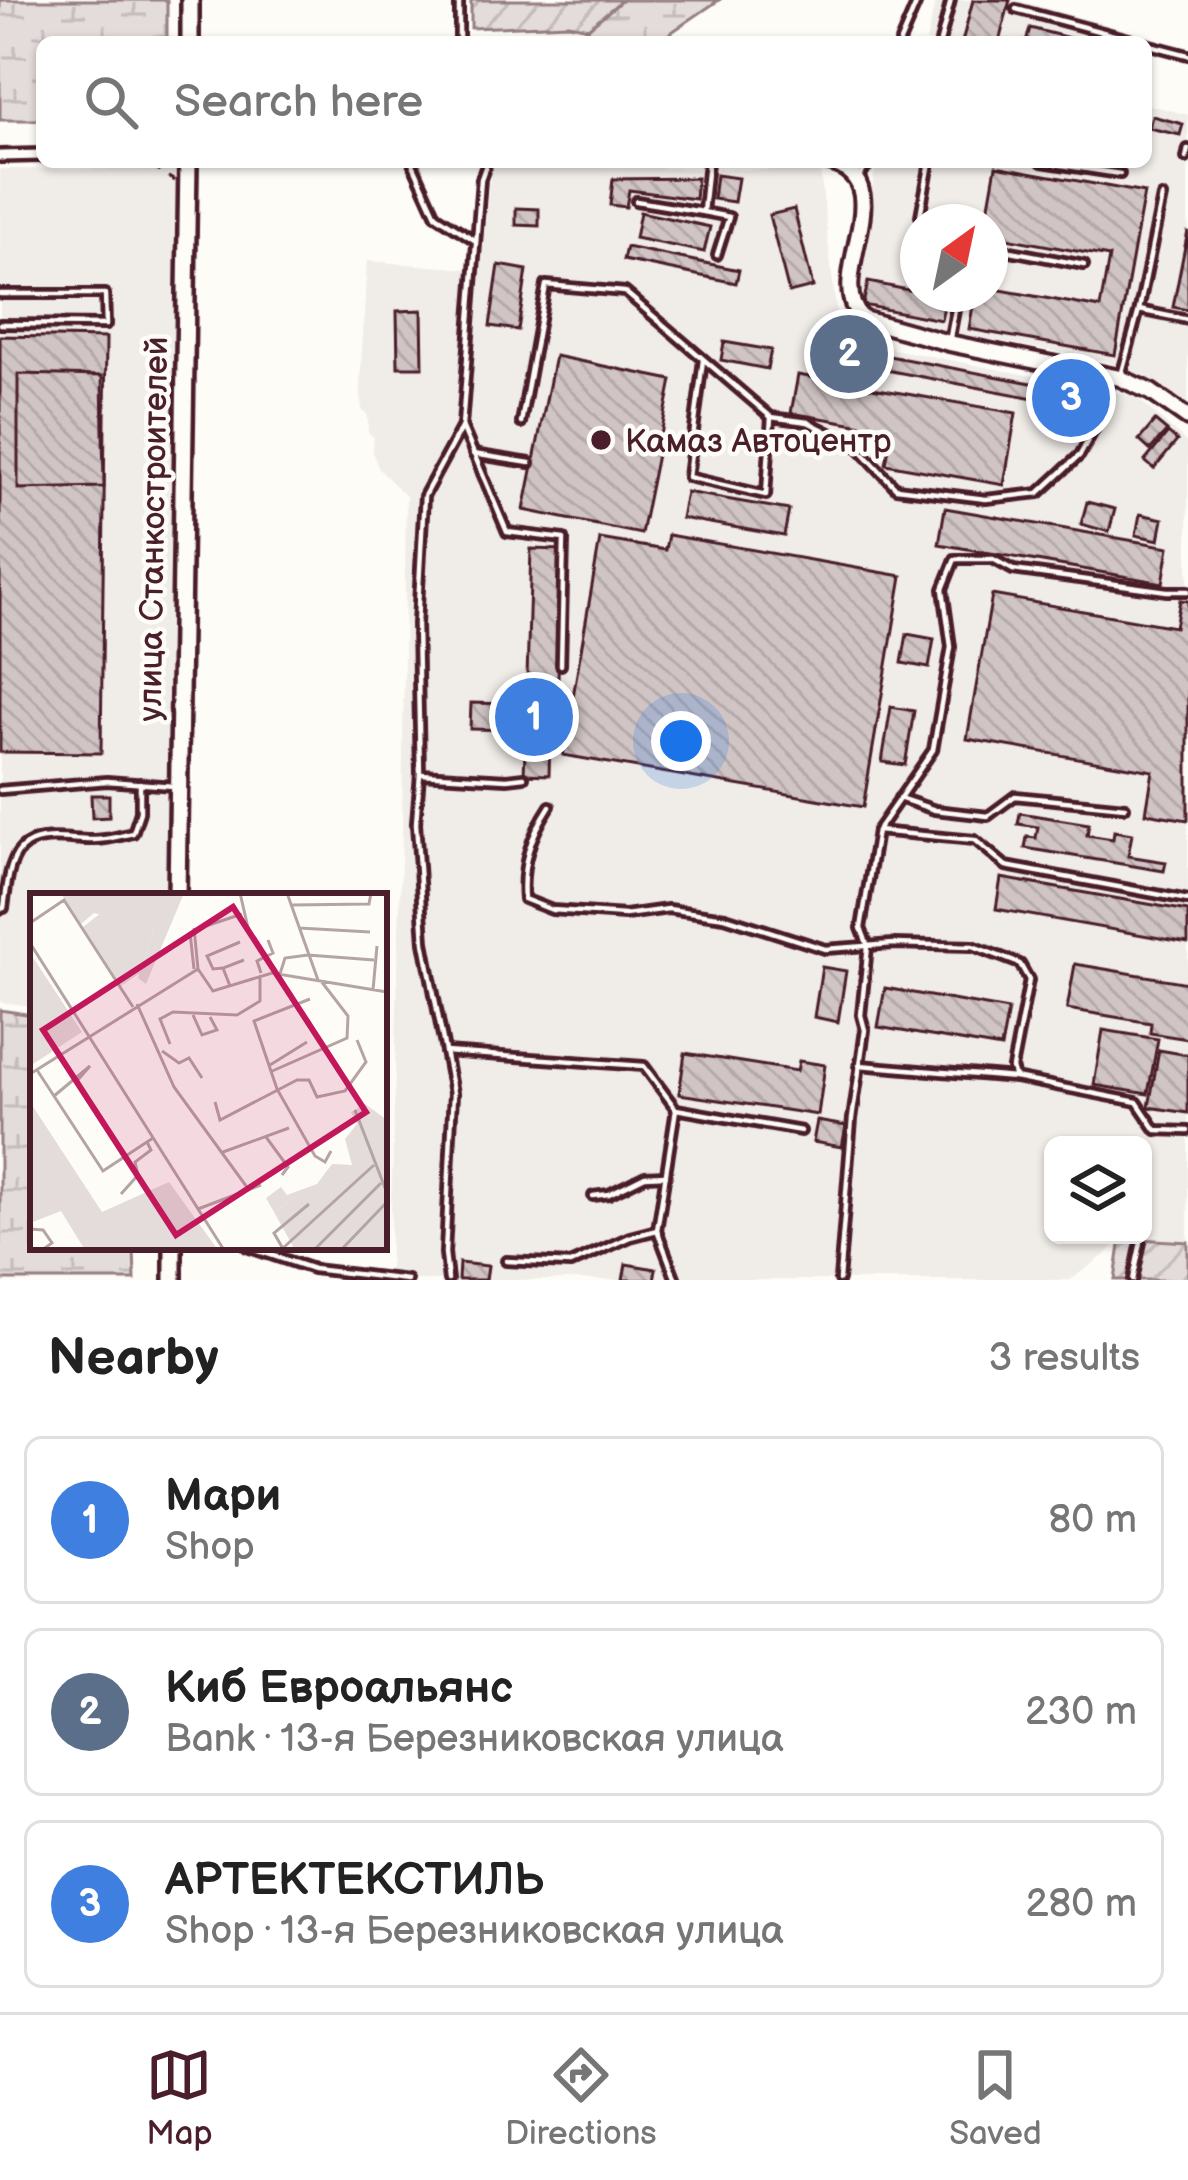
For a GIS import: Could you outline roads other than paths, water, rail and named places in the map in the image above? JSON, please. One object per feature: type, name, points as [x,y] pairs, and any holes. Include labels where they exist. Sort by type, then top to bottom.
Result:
[{"type":"main road","points":[[190,0],[190,36]]},
{"type":"main road","name":"улица Станкостроителей","points":[[177,893],[188,168]]},
{"type":"street","points":[[0,156],[36,155]]},
{"type":"street","points":[[848,168],[862,195],[851,289],[854,310],[869,322],[1115,376],[1188,418]]},
{"type":"lane","points":[[459,0],[459,36]]},
{"type":"lane","points":[[903,36],[918,0]]},
{"type":"lane","points":[[942,36],[951,0]]},
{"type":"lane","points":[[1016,9],[1117,36]]},
{"type":"lane","points":[[1152,45],[1188,55]]},
{"type":"lane","points":[[1186,158],[1188,149]]},
{"type":"lane","points":[[415,168],[436,215],[476,241]]},
{"type":"lane","points":[[448,1280],[452,1093],[424,942],[416,823],[420,774],[417,624],[424,496],[462,426],[485,168]]},
{"type":"lane","points":[[703,212],[707,168]]},
{"type":"lane","points":[[857,178],[866,168]]},
{"type":"lane","points":[[922,204],[929,168]]},
{"type":"lane","points":[[1081,168],[1120,174]]},
{"type":"lane","points":[[520,423],[546,285],[625,292],[771,417],[808,422],[858,448],[896,488],[986,499],[1039,493],[1080,455],[1102,415],[1139,310],[1162,197]]},
{"type":"lane","points":[[636,201],[728,217],[717,255]]},
{"type":"lane","points":[[1008,250],[1084,265]]},
{"type":"lane","points":[[0,295],[105,294],[106,325],[0,324]]},
{"type":"lane","points":[[1139,310],[1188,320]]},
{"type":"lane","points":[[949,343],[955,312]]},
{"type":"lane","points":[[703,360],[688,477],[766,495],[771,417]]},
{"type":"lane","points":[[462,426],[507,532],[564,539],[561,665]]},
{"type":"lane","points":[[473,454],[530,463]]},
{"type":"lane","points":[[839,1280],[852,1119],[866,1030],[861,1015],[868,946],[862,928],[877,831],[933,750],[951,647],[943,589],[955,559],[993,559],[1012,570],[1188,591]]},
{"type":"lane","points":[[420,774],[524,777]]},
{"type":"lane","points":[[0,790],[107,781],[179,787]]},
{"type":"lane","points":[[0,909],[16,856],[27,843],[98,841],[133,833],[140,812],[140,784]]},
{"type":"lane","points":[[899,798],[935,810],[988,816],[1015,796],[1125,807]]},
{"type":"lane","points":[[550,806],[534,830],[521,873],[524,899],[552,910],[625,915],[668,909],[725,917],[825,949],[973,946],[1020,964],[1029,980],[1012,1068],[1015,1078]]},
{"type":"lane","points":[[877,831],[975,840],[1006,866],[1188,900]]},
{"type":"lane","points":[[445,1052],[644,1066],[676,1109],[801,1131]]},
{"type":"lane","points":[[860,1065],[1015,1078],[1137,1102],[1156,1130],[1188,1131]]},
{"type":"lane","points":[[676,1109],[657,1230],[676,1280]]},
{"type":"lane","points":[[593,1196],[609,1194],[645,1176],[666,1175]]},
{"type":"lane","points":[[506,1262],[570,1264],[657,1230]]},
{"type":"lane","points":[[1133,1280],[1142,1244]]},
{"type":"lane","points":[[256,1250],[314,1269],[407,1280]]},
{"type":"place","name":"Киб Евроальянс","points":[[849,354]]},
{"type":"place","name":"АРТЕКТЕКСТИЛЬ","points":[[1071,398]]},
{"type":"place","name":"Камаз Автоцентр","points":[[601,440]]},
{"type":"place","name":"Мари","points":[[534,717]]}]
